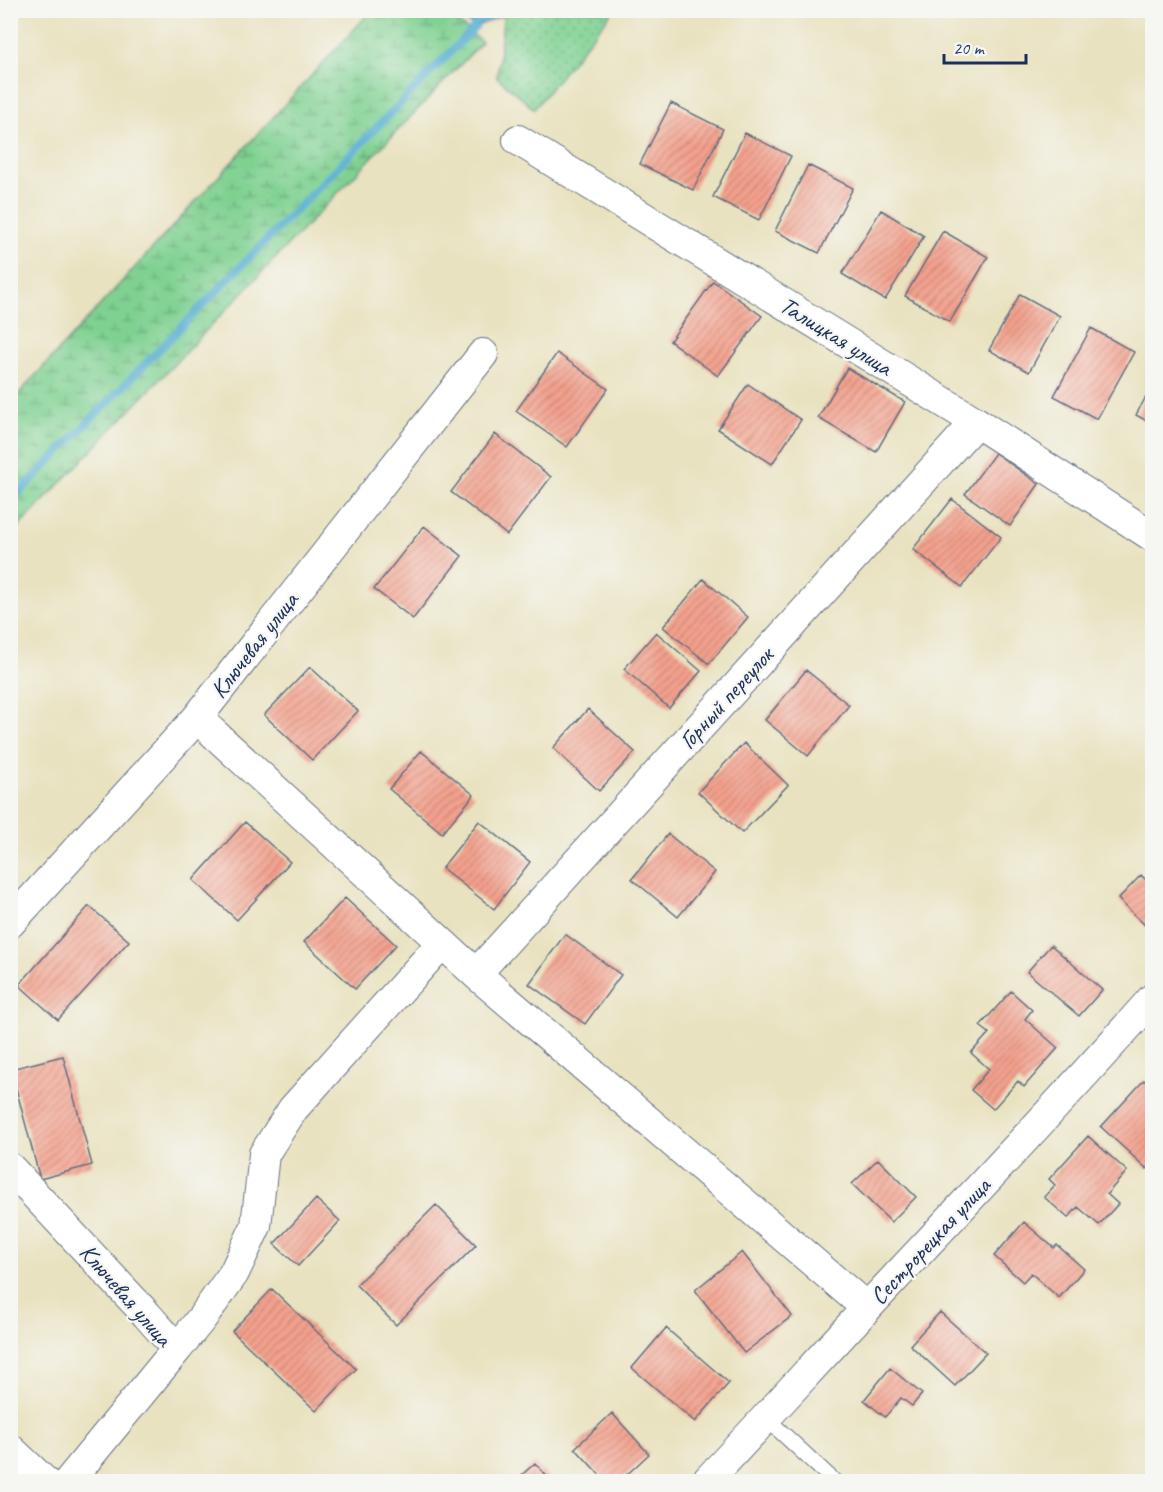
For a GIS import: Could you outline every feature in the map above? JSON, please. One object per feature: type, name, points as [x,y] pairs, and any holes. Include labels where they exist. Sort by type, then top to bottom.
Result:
[{"type":"street","name":"Талицкая улица","points":[[518,140],[976,422],[1152,536]]},
{"type":"street","name":"Ключевая улица","points":[[10,923],[196,718],[483,354]]},
{"type":"street","name":"Горный переулок","points":[[476,974],[976,422]]},
{"type":"street","points":[[196,718],[476,974],[867,1308]]},
{"type":"street","points":[[177,1349],[234,1273],[256,1226],[264,1154],[293,1109],[442,943]]},
{"type":"street","name":"Сестрорецкая улица","points":[[705,1482],[1094,1066],[1152,999]]},
{"type":"street","name":"Ключевая улица","points":[[10,1168],[177,1349],[68,1482]]},
{"type":"street","points":[[10,1449],[40,1480]]},
{"type":"lane","points":[[766,1418],[835,1482]]},
{"type":"green space","points":[[371,11],[445,11],[482,42],[11,535],[11,402]]},
{"type":"green space","points":[[504,11],[613,11],[534,109],[497,77]]},
{"type":"water","points":[[448,10],[514,11],[475,27]]},
{"type":"building","points":[[671,103],[723,129],[693,190],[640,164]]},
{"type":"building","points":[[745,133],[791,156],[759,220],[713,197]]},
{"type":"building","points":[[808,165],[853,188],[819,253],[775,231]]},
{"type":"building","points":[[881,210],[924,236],[885,300],[842,274]]},
{"type":"building","points":[[943,231],[988,257],[950,322],[905,296]]},
{"type":"building","points":[[713,281],[762,316],[718,376],[670,341]]},
{"type":"building","points":[[1020,294],[1060,316],[1029,372],[989,350]]},
{"type":"building","points":[[1091,328],[1134,352],[1097,419],[1054,396]]},
{"type":"building","points":[[557,353],[608,389],[567,447],[516,411]]},
{"type":"building","points":[[847,368],[905,402],[876,452],[818,418]]},
{"type":"building","points":[[748,384],[801,420],[772,464],[718,429]]},
{"type":"building","points":[[1152,386],[1152,424],[1136,415]]},
{"type":"building","points":[[495,434],[551,477],[507,535],[451,492]]},
{"type":"building","points":[[995,453],[1039,484],[1010,526],[965,494]]},
{"type":"building","points":[[952,499],[1001,537],[962,587],[913,549]]},
{"type":"building","points":[[424,526],[462,556],[413,619],[374,589]]},
{"type":"building","points":[[703,579],[748,617],[709,664],[663,627]]},
{"type":"building","points":[[656,632],[701,671],[669,708],[624,669]]},
{"type":"building","points":[[310,667],[358,711],[312,760],[264,715]]},
{"type":"building","points":[[806,670],[849,705],[808,756],[765,720]]},
{"type":"building","points":[[588,709],[635,752],[599,791],[553,748]]},
{"type":"building","points":[[744,743],[788,785],[742,833],[698,792]]},
{"type":"building","points":[[421,751],[474,795],[442,833],[389,789]]},
{"type":"building","points":[[479,821],[530,862],[494,909],[442,868]]},
{"type":"building","points":[[245,822],[290,862],[237,920],[193,880]]},
{"type":"building","points":[[668,834],[715,872],[678,917],[632,879]]},
{"type":"building","points":[[1141,875],[1152,886],[1152,925],[1149,929],[1118,899]]},
{"type":"building","points":[[345,898],[396,945],[355,989],[304,942]]},
{"type":"building","points":[[89,906],[129,941],[58,1020],[19,985]]},
{"type":"building","points":[[565,934],[621,975],[585,1024],[529,984]]},
{"type":"building","points":[[1051,945],[1102,990],[1079,1016],[1027,972]]},
{"type":"building","points":[[1011,991],[1032,1010],[1025,1019],[1058,1048],[1024,1087],[1018,1081],[993,1109],[971,1090],[989,1069],[971,1053],[989,1033],[980,1026]]},
{"type":"building","points":[[63,1056],[92,1165],[40,1179],[11,1069]]},
{"type":"building","points":[[1144,1080],[1152,1087],[1152,1163],[1147,1169],[1101,1127]]},
{"type":"building","points":[[1088,1136],[1127,1171],[1107,1194],[1118,1204],[1099,1225],[1078,1207],[1068,1218],[1044,1197],[1055,1185],[1049,1179]]},
{"type":"building","points":[[878,1159],[916,1197],[891,1222],[852,1184]]},
{"type":"building","points":[[316,1199],[340,1221],[298,1266],[274,1244]]},
{"type":"building","points":[[436,1205],[476,1245],[396,1325],[356,1285]]},
{"type":"building","points":[[1024,1222],[1054,1248],[1057,1245],[1084,1269],[1059,1298],[1031,1273],[1023,1282],[994,1256]]},
{"type":"building","points":[[742,1252],[792,1316],[744,1353],[695,1290]]},
{"type":"building","points":[[272,1289],[356,1369],[316,1411],[232,1331]]},
{"type":"building","points":[[940,1312],[986,1353],[955,1386],[910,1345]]},
{"type":"building","points":[[666,1328],[729,1383],[695,1422],[632,1368]]},
{"type":"building","points":[[890,1368],[922,1394],[912,1406],[901,1398],[885,1417],[864,1400]]},
{"type":"building","points":[[612,1413],[649,1454],[619,1482],[606,1482],[575,1448]]},
{"type":"building","points":[[535,1463],[552,1482],[514,1482]]},
{"type":"waterway","points":[[10,502],[475,27]]}]
